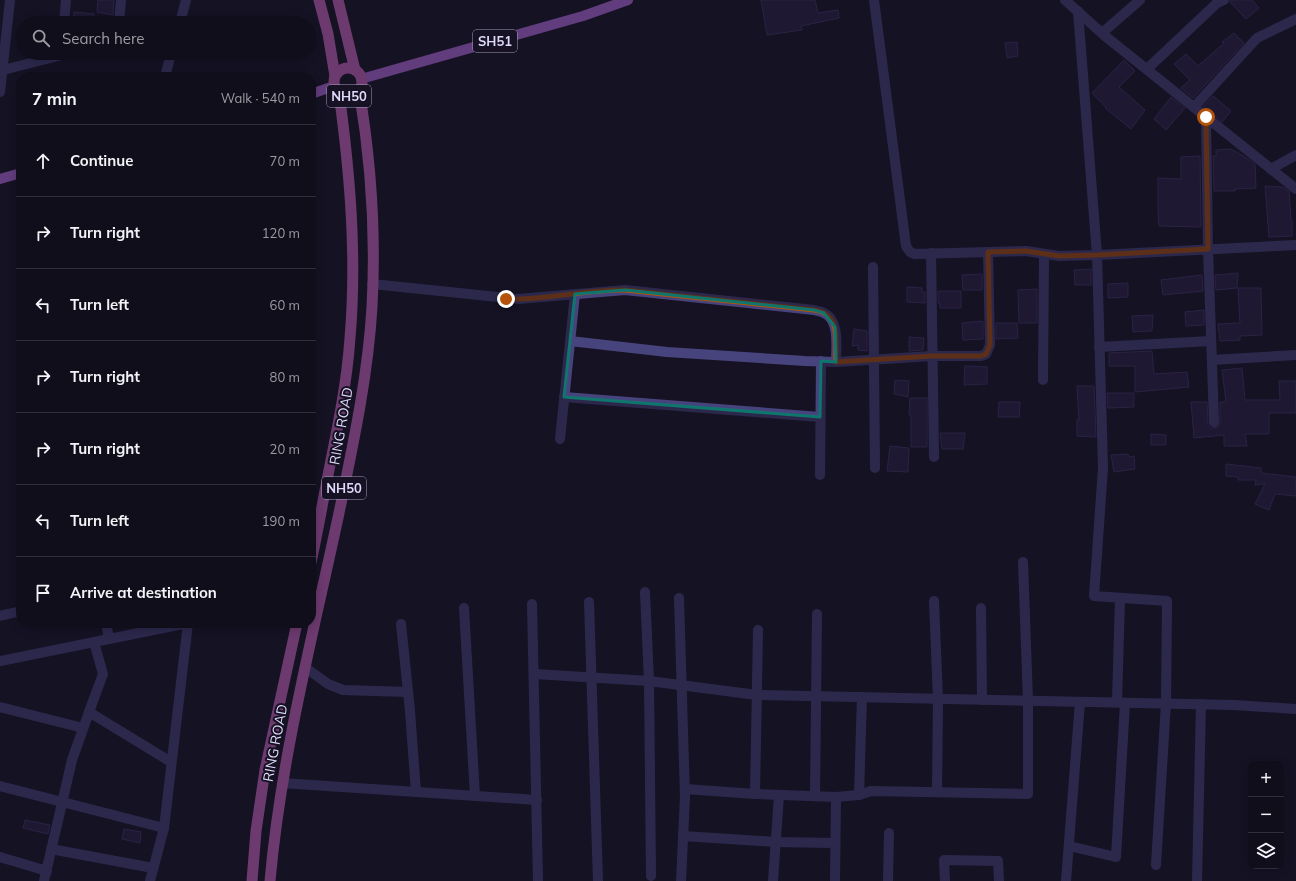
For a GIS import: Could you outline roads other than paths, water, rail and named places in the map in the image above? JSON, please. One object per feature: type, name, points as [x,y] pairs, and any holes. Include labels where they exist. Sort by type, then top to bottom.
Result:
[{"type":"highway","name":"RING ROAD","points":[[316,536],[343,394],[350,338],[352,300],[352,208],[348,158],[328,34],[319,0]]},
{"type":"highway","name":"NH50","points":[[338,0],[361,85],[356,93],[348,96],[336,85],[342,69],[346,68],[358,74]]},
{"type":"highway","name":"RING ROAD","points":[[316,621],[351,456],[366,371],[372,306],[373,243],[370,172],[359,90]]},
{"type":"highway","name":"RING ROAD","points":[[252,881],[256,831],[265,770],[296,628]]},
{"type":"highway","name":"RING ROAD","points":[[270,881],[286,756],[314,628]]},
{"type":"main road","name":"SH51","points":[[358,74],[583,16],[628,0]]},
{"type":"main road","points":[[316,92],[336,85]]},
{"type":"main road","points":[[0,179],[16,174]]},
{"type":"street","points":[[0,92],[10,0]]},
{"type":"street","points":[[65,16],[66,0]]},
{"type":"street","points":[[120,16],[121,0]]},
{"type":"street","points":[[182,16],[186,0]]},
{"type":"street","points":[[874,0],[906,246],[910,252],[915,254],[1026,251],[1059,256],[1296,245]]},
{"type":"street","points":[[1065,0],[1102,33],[1296,189]]},
{"type":"street","points":[[1102,33],[1140,0]]},
{"type":"street","points":[[1147,69],[1224,0]]},
{"type":"street","points":[[1078,11],[1097,255],[1100,347],[1102,468],[1094,596],[1167,601],[1166,704],[1156,865]]},
{"type":"street","points":[[1194,107],[1257,38],[1296,19]]},
{"type":"street","points":[[3,70],[41,60]]},
{"type":"street","points":[[165,72],[169,60]]},
{"type":"street","points":[[1206,117],[1208,249],[1214,422]]},
{"type":"street","points":[[1271,169],[1296,155]]},
{"type":"street","points":[[570,341],[667,352],[836,362],[932,356],[981,356],[986,354],[989,349],[988,252]]},
{"type":"street","points":[[931,253],[934,457]]},
{"type":"street","points":[[1043,380],[1044,254]]},
{"type":"street","points":[[873,268],[875,468]]},
{"type":"street","points":[[372,284],[518,299],[537,299],[625,290],[814,310],[824,313],[830,318],[835,327],[836,362]]},
{"type":"street","points":[[560,439],[575,294]]},
{"type":"street","points":[[1100,347],[1211,341]]},
{"type":"street","points":[[1212,360],[1296,355]]},
{"type":"street","points":[[820,475],[821,361]]},
{"type":"street","points":[[564,397],[820,417]]},
{"type":"street","points":[[685,790],[836,797],[860,796],[871,791],[1028,794],[1028,701],[1023,562]]},
{"type":"street","points":[[646,592],[649,681],[651,876]]},
{"type":"street","points":[[679,598],[685,790],[681,881]]},
{"type":"street","points":[[1069,846],[1116,857],[1121,702],[1120,598]]},
{"type":"street","points":[[934,601],[938,699],[937,792]]},
{"type":"street","points":[[589,602],[598,881]]},
{"type":"street","points":[[532,604],[535,674],[538,881]]},
{"type":"street","points":[[464,608],[474,796]]},
{"type":"street","points":[[981,608],[982,700]]},
{"type":"street","points":[[0,616],[16,612]]},
{"type":"street","points":[[815,796],[816,614]]},
{"type":"street","points":[[401,624],[416,792]]},
{"type":"street","points":[[107,628],[109,639]]},
{"type":"street","points":[[0,661],[163,628]]},
{"type":"street","points":[[150,881],[164,828],[187,628]]},
{"type":"street","points":[[755,794],[758,630]]},
{"type":"street","points":[[44,881],[72,760],[103,674],[94,642]]},
{"type":"street","points":[[306,668],[328,684],[343,690],[408,692]]},
{"type":"street","points":[[535,674],[649,681],[757,695],[1121,702],[1296,708]]},
{"type":"street","points":[[860,796],[862,697]]},
{"type":"street","points":[[1066,881],[1080,702]]},
{"type":"street","points":[[1197,881],[1200,704]]},
{"type":"street","points":[[0,707],[84,728]]},
{"type":"street","points":[[89,712],[171,762]]},
{"type":"street","points":[[282,783],[536,800]]},
{"type":"street","points":[[0,786],[164,828]]},
{"type":"street","points":[[773,881],[779,795]]},
{"type":"street","points":[[835,881],[836,797]]},
{"type":"street","points":[[888,881],[889,833]]},
{"type":"street","points":[[683,836],[776,842],[835,843]]},
{"type":"street","points":[[51,849],[153,868]]},
{"type":"street","points":[[0,857],[47,870]]},
{"type":"street","points":[[945,881],[944,860],[998,861],[999,881]]}]
